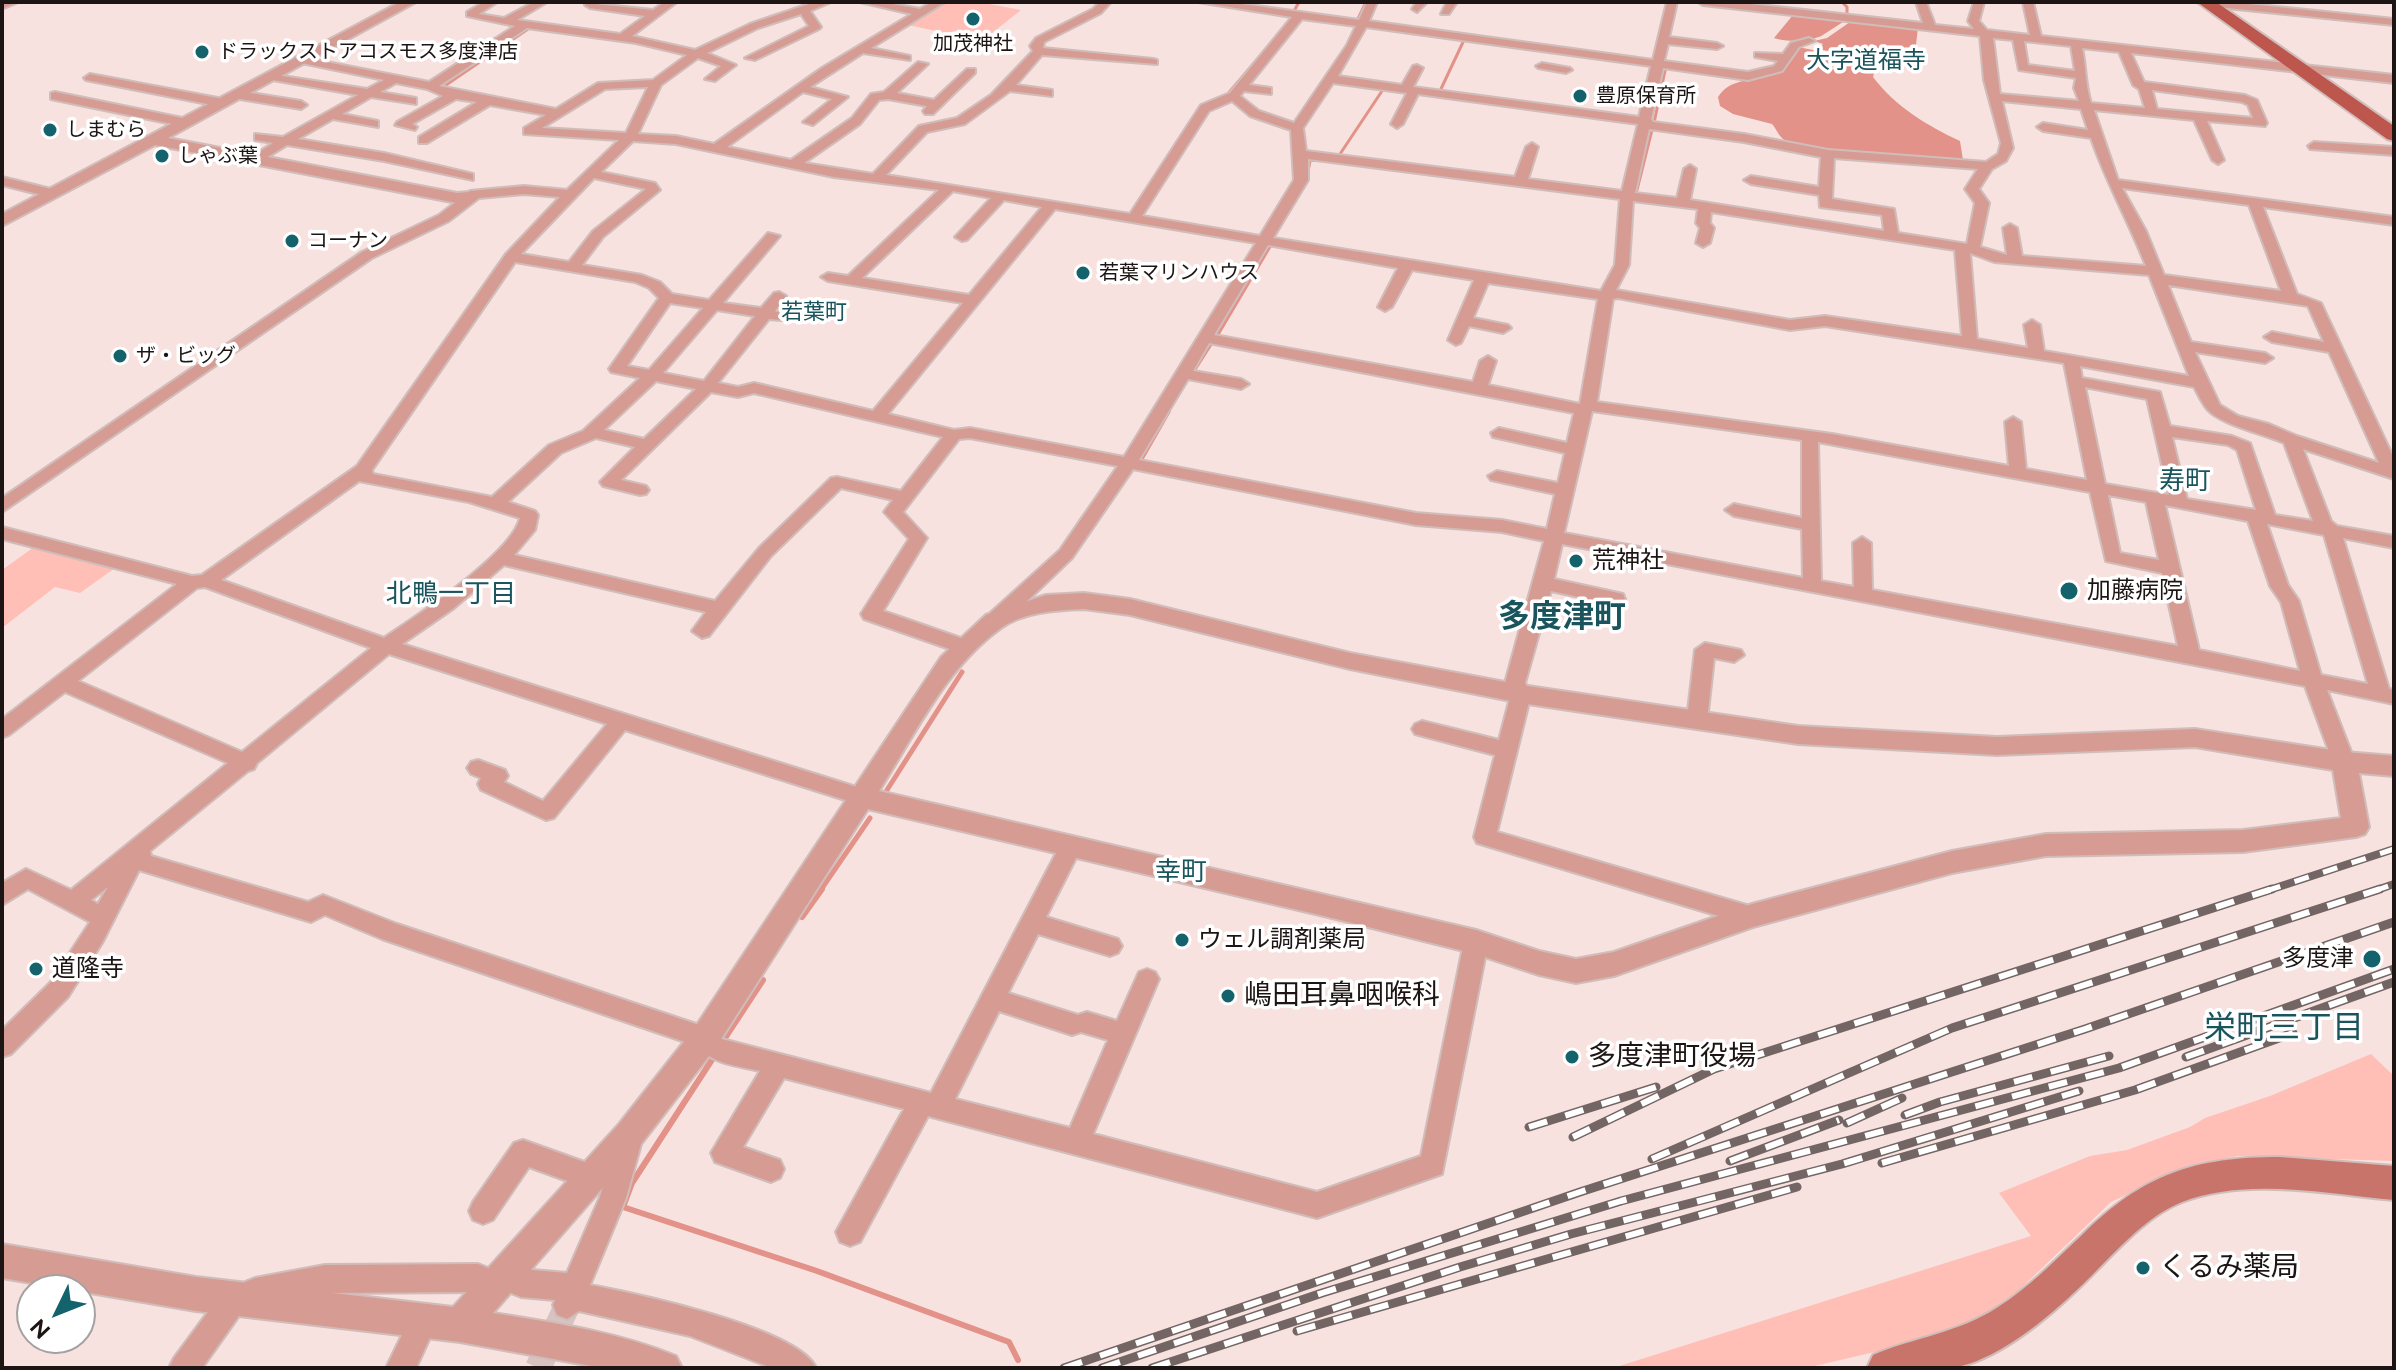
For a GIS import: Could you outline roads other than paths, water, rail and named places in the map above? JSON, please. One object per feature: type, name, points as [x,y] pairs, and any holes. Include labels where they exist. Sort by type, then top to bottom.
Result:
[{"type":"main road","points":[[2206,3],[2394,135]]},
{"type":"main road","points":[[1899,1367],[1968,1346],[2012,1321],[2137,1209],[2170,1189],[2207,1178],[2246,1172],[2394,1183]]},
{"type":"street","points":[[2,5],[12,2]]},
{"type":"street","points":[[2,221],[410,2]]},
{"type":"street","points":[[492,2],[471,14],[523,26],[623,37],[730,65],[711,79]]},
{"type":"street","points":[[508,21],[542,2]]},
{"type":"street","points":[[623,37],[672,2]]},
{"type":"street","points":[[2,730],[199,582],[363,470],[511,257],[570,194],[631,136],[656,83],[694,55],[754,26],[826,2]]},
{"type":"street","points":[[865,2],[923,13]]},
{"type":"street","points":[[718,147],[800,88],[940,2]]},
{"type":"street","points":[[1039,51],[1036,46],[1040,40],[1097,11],[1106,2]]},
{"type":"street","points":[[1203,2],[1364,24],[1434,39],[1572,54],[1614,63],[1664,46],[1717,46],[1664,46]]},
{"type":"street","points":[[1133,219],[1205,108],[1237,91],[1297,15],[1303,2]]},
{"type":"street","points":[[460,1325],[630,1134],[705,1038],[949,663],[994,621],[1033,597],[1129,463],[1188,374],[1206,338],[1301,180],[1305,163],[1297,142],[1297,128],[1364,24],[1372,2]]},
{"type":"street","points":[[1672,2],[1627,197],[1622,265],[1606,296],[1586,408],[1544,583],[1515,683],[1521,694],[1485,837],[1752,916]]},
{"type":"street","points":[[1703,2],[2394,79]]},
{"type":"street","points":[[1921,2],[1930,26]]},
{"type":"street","points":[[1330,79],[1646,123],[1717,129],[1828,154],[1987,166],[2001,161],[2007,153],[2007,143],[1990,80],[1988,39],[1973,21],[1979,2]]},
{"type":"street","points":[[2028,2],[2036,39]]},
{"type":"street","points":[[2206,3],[2285,6],[2394,22]]},
{"type":"street","points":[[590,5],[655,14]]},
{"type":"street","points":[[751,58],[815,27],[804,10]]},
{"type":"street","points":[[463,31],[485,18]]},
{"type":"street","points":[[431,86],[523,26]]},
{"type":"street","points":[[2018,37],[2023,68],[2082,75]]},
{"type":"street","points":[[1664,46],[1748,76],[1773,71],[1795,45],[1809,41]]},
{"type":"street","points":[[2076,44],[2082,75],[2080,88],[2113,183],[2139,231],[2200,383],[2221,414],[2393,474]]},
{"type":"street","points":[[860,49],[906,58]]},
{"type":"street","points":[[1995,97],[2261,123],[2253,103],[2245,99],[2139,85],[2124,49]]},
{"type":"street","points":[[1039,51],[1153,62]]},
{"type":"street","points":[[877,177],[923,129],[961,121],[1004,90],[1039,51]]},
{"type":"street","points":[[1542,66],[1565,72],[1572,54]]},
{"type":"street","points":[[1759,55],[1786,58]]},
{"type":"street","points":[[301,60],[431,86],[439,92],[558,113]]},
{"type":"street","points":[[888,95],[922,64]]},
{"type":"street","points":[[1397,124],[1412,91],[1417,68]]},
{"type":"street","points":[[923,117],[971,71]]},
{"type":"street","points":[[273,76],[412,101]]},
{"type":"street","points":[[90,78],[223,103]]},
{"type":"street","points":[[256,158],[394,79]]},
{"type":"street","points":[[656,83],[602,86],[528,131],[631,136],[718,147],[793,165],[950,187],[1407,265],[1606,296],[1632,296],[1790,325],[1825,321],[1970,342],[2200,383]]},
{"type":"street","points":[[956,85],[971,88]]},
{"type":"street","points":[[800,88],[842,97],[809,122]]},
{"type":"street","points":[[2145,88],[2152,112]]},
{"type":"street","points":[[1237,91],[1268,89]]},
{"type":"street","points":[[986,90],[1048,93]]},
{"type":"street","points":[[1237,91],[1242,107],[1266,119],[1297,128]]},
{"type":"street","points":[[238,95],[301,105]]},
{"type":"street","points":[[411,127],[401,125],[454,95]]},
{"type":"street","points":[[793,165],[856,121],[875,97],[888,95],[937,104]]},
{"type":"street","points":[[55,96],[187,123]]},
{"type":"street","points":[[423,140],[488,101]]},
{"type":"street","points":[[331,115],[367,120]]},
{"type":"street","points":[[2199,117],[2218,160]]},
{"type":"street","points":[[2254,124],[2263,140]]},
{"type":"street","points":[[2043,127],[2097,135]]},
{"type":"street","points":[[259,137],[384,157],[468,177]]},
{"type":"street","points":[[154,140],[457,198],[524,190],[570,194]]},
{"type":"street","points":[[1357,162],[1371,144]]},
{"type":"street","points":[[2314,146],[2394,151]]},
{"type":"street","points":[[1520,183],[1532,147]]},
{"type":"street","points":[[1302,154],[1705,207],[1750,192],[1825,197],[1889,212],[1891,235]]},
{"type":"street","points":[[1822,224],[1828,154]]},
{"type":"street","points":[[1970,342],[1968,248],[1982,203],[1972,189],[1987,166]]},
{"type":"street","points":[[1683,203],[1690,169]]},
{"type":"street","points":[[573,267],[598,234],[653,190],[650,186],[591,174]]},
{"type":"street","points":[[2,181],[54,194]]},
{"type":"street","points":[[2113,183],[2394,221]]},
{"type":"street","points":[[852,280],[950,187]]},
{"type":"street","points":[[1750,192],[1822,224],[1968,248],[1994,258],[2157,275],[2314,303],[2393,474]]},
{"type":"street","points":[[2,506],[367,255],[444,218],[475,194]]},
{"type":"street","points":[[962,237],[1000,196]]},
{"type":"street","points":[[2255,204],[2291,297]]},
{"type":"street","points":[[877,417],[1050,206]]},
{"type":"street","points":[[904,207],[925,211]]},
{"type":"street","points":[[1703,243],[1707,228],[1703,223],[1705,207]]},
{"type":"street","points":[[2010,228],[2015,259]]},
{"type":"street","points":[[496,503],[555,449],[592,432],[652,376],[773,236]]},
{"type":"street","points":[[511,257],[652,283],[663,291],[666,298]]},
{"type":"street","points":[[1385,307],[1407,265]]},
{"type":"street","points":[[828,277],[975,300]]},
{"type":"street","points":[[1456,340],[1483,277]]},
{"type":"street","points":[[640,490],[609,482],[708,386],[773,314],[779,296]]},
{"type":"street","points":[[666,298],[773,314]]},
{"type":"street","points":[[666,298],[617,369],[738,392],[754,388],[954,435],[983,435],[1416,519],[1455,520],[1554,536],[2190,655],[2387,696]]},
{"type":"street","points":[[1465,321],[1503,328]]},
{"type":"street","points":[[2032,325],[2037,355]]},
{"type":"street","points":[[2272,337],[2334,348]]},
{"type":"street","points":[[1206,338],[1586,408],[1810,436],[2394,542]]},
{"type":"street","points":[[2185,346],[2265,358]]},
{"type":"street","points":[[1479,388],[1488,361]]},
{"type":"street","points":[[2071,361],[2112,557],[2170,568]]},
{"type":"street","points":[[1188,374],[1241,384]]},
{"type":"street","points":[[2075,381],[2154,395],[2179,502]]},
{"type":"street","points":[[2013,422],[2018,473]]},
{"type":"street","points":[[2,533],[199,582],[620,722],[861,797],[1476,942],[1539,963],[1576,971],[1614,964],[1752,916],[1952,862],[2046,845],[2243,841],[2356,827],[2344,762],[2313,680],[2290,601],[2279,586],[2244,447],[2232,441],[2162,430]]},
{"type":"street","points":[[592,432],[648,445]]},
{"type":"street","points":[[1499,433],[1574,450]]},
{"type":"street","points":[[954,435],[893,512],[894,516],[913,529],[918,538],[871,614],[965,647]]},
{"type":"street","points":[[1810,436],[1812,584]]},
{"type":"street","points":[[2291,440],[2323,524],[2332,531],[2387,696]]},
{"type":"street","points":[[74,901],[247,763],[386,646],[447,603],[501,558],[526,530],[529,515],[496,503],[366,478],[363,470]]},
{"type":"street","points":[[1497,476],[1564,490]]},
{"type":"street","points":[[702,631],[765,552],[837,482],[904,497]]},
{"type":"street","points":[[2154,497],[2190,655]]},
{"type":"street","points":[[1734,510],[1811,525]]},
{"type":"street","points":[[1862,543],[1863,594]]},
{"type":"street","points":[[501,558],[720,609]]},
{"type":"street","points":[[1544,583],[1616,599]]},
{"type":"street","points":[[1033,597],[1130,607],[1350,661],[1521,694],[1798,735],[1894,743],[1997,746],[2195,738],[2344,762],[2394,766]]},
{"type":"street","points":[[1697,720],[1705,650],[1734,655]]},
{"type":"street","points":[[62,682],[247,763]]},
{"type":"street","points":[[478,768],[497,776],[489,784],[546,812],[620,722]]},
{"type":"street","points":[[1422,729],[1507,750]]},
{"type":"street","points":[[850,1232],[993,999],[1071,846]]},
{"type":"street","points":[[2,1046],[59,990],[94,936],[139,851]]},
{"type":"street","points":[[139,851],[142,862],[311,912],[323,904],[390,932],[705,1038],[714,1048],[1317,1205],[1433,1165],[1476,942]]},
{"type":"street","points":[[2,896],[26,878],[102,917]]},
{"type":"street","points":[[1033,923],[1110,946]]},
{"type":"street","points":[[1077,1142],[1147,979]]},
{"type":"street","points":[[993,999],[1123,1034]]},
{"type":"street","points":[[771,1169],[724,1153],[779,1064]]},
{"type":"street","points":[[571,1297],[613,1198],[630,1147],[630,1134]]},
{"type":"street","points":[[485,1195],[523,1152],[592,1177]]},
{"type":"street","points":[[2,1261],[232,1298],[460,1325],[587,1346],[664,1368]]},
{"type":"street","points":[[184,1368],[232,1298],[325,1279],[478,1278]]},
{"type":"street","points":[[521,1283],[571,1297],[638,1307],[699,1325],[766,1347],[801,1368]]},
{"type":"street","points":[[401,1368],[424,1320]]},
{"type":"waterway","points":[[1294,11],[1299,2]]},
{"type":"waterway","points":[[1357,21],[1366,2]]},
{"type":"waterway","points":[[1842,2],[1847,7],[1847,16]]},
{"type":"waterway","points":[[1803,40],[1820,35],[1845,19]]},
{"type":"waterway","points":[[446,85],[528,29]]},
{"type":"waterway","points":[[1408,33],[1464,40]]},
{"type":"waterway","points":[[1440,91],[1464,40]]},
{"type":"waterway","points":[[1464,40],[1471,41]]},
{"type":"waterway","points":[[1226,96],[1266,49]]},
{"type":"waterway","points":[[1654,123],[1666,66]]},
{"type":"waterway","points":[[1338,157],[1384,88],[1389,89]]},
{"type":"waterway","points":[[1130,214],[1202,107]]},
{"type":"waterway","points":[[1636,194],[1652,130]]},
{"type":"waterway","points":[[1307,177],[1310,161],[1319,159]]},
{"type":"waterway","points":[[1216,337],[1271,244]]},
{"type":"waterway","points":[[1191,375],[1212,342]]},
{"type":"waterway","points":[[1141,460],[1169,411]]},
{"type":"waterway","points":[[887,790],[962,672]]},
{"type":"waterway","points":[[820,891],[870,818]]},
{"type":"waterway","points":[[802,917],[822,889]]},
{"type":"waterway","points":[[723,1041],[763,980]]},
{"type":"waterway","points":[[715,1055],[632,1183],[623,1207],[817,1271],[1009,1342],[1018,1360]]},
{"type":"tunnel","points":[[538,1368],[567,1306]]},
{"type":"railway","points":[[2266,891],[2394,849]]},
{"type":"railway","points":[[2376,890],[2394,884]]},
{"type":"railway","points":[[1573,1137],[1714,1069],[2272,889]]},
{"type":"railway","points":[[2376,890],[2380,889]]},
{"type":"railway","points":[[1652,1159],[1952,1028],[2376,890]]},
{"type":"railway","points":[[1064,1368],[1580,1192],[2085,1029],[2394,922]]},
{"type":"railway","points":[[1102,1368],[1322,1293],[1621,1201],[2119,1068],[2394,969]]},
{"type":"railway","points":[[2186,1057],[2394,982]]},
{"type":"railway","points":[[1882,1163],[2135,1090],[2293,1033]]},
{"type":"railway","points":[[1905,1115],[1940,1102],[2109,1056]]},
{"type":"railway","points":[[1529,1127],[1656,1087]]},
{"type":"railway","points":[[1152,1368],[1460,1267],[1571,1234],[1842,1164],[2079,1091]]},
{"type":"railway","points":[[1847,1123],[1902,1098]]},
{"type":"railway","points":[[1730,1161],[1839,1120]]},
{"type":"railway","points":[[1297,1331],[1797,1187]]},
{"type":"place","name":"加茂神社","points":[[973,19]]},
{"type":"place","name":"ドラックストアコスモス多度津店","points":[[202,52]]},
{"type":"place","name":"豊原保育所","points":[[1580,96]]},
{"type":"place","name":"しまむら","points":[[50,130]]},
{"type":"place","name":"しゃぶ葉","points":[[162,156]]},
{"type":"place","name":"コーナン","points":[[292,241]]},
{"type":"place","name":"若葉マリンハウス","points":[[1083,273]]},
{"type":"place","name":"ザ・ビッグ","points":[[120,356]]},
{"type":"place","name":"荒神社","points":[[1576,561]]},
{"type":"place","name":"加藤病院","points":[[2069,591]]},
{"type":"place","name":"ウェル調剤薬局","points":[[1182,940]]},
{"type":"place","name":"多度津","points":[[2372,959]]},
{"type":"place","name":"道隆寺","points":[[36,969]]},
{"type":"place","name":"嶋田耳鼻咽喉科","points":[[1228,996]]},
{"type":"place","name":"多度津町役場","points":[[1572,1057]]},
{"type":"place","name":"くるみ薬局","points":[[2143,1268]]},
{"type":"district","name":"大字道福寺","points":[[1866,61]]},
{"type":"district","name":"若葉町","points":[[814,312]]},
{"type":"district","name":"寿町","points":[[2185,481]]},
{"type":"district","name":"北鴨一丁目","points":[[451,594]]},
{"type":"district","name":"多度津町","points":[[1562,617]]},
{"type":"district","name":"幸町","points":[[1181,872]]},
{"type":"district","name":"栄町三丁目","points":[[2284,1028]]}]
